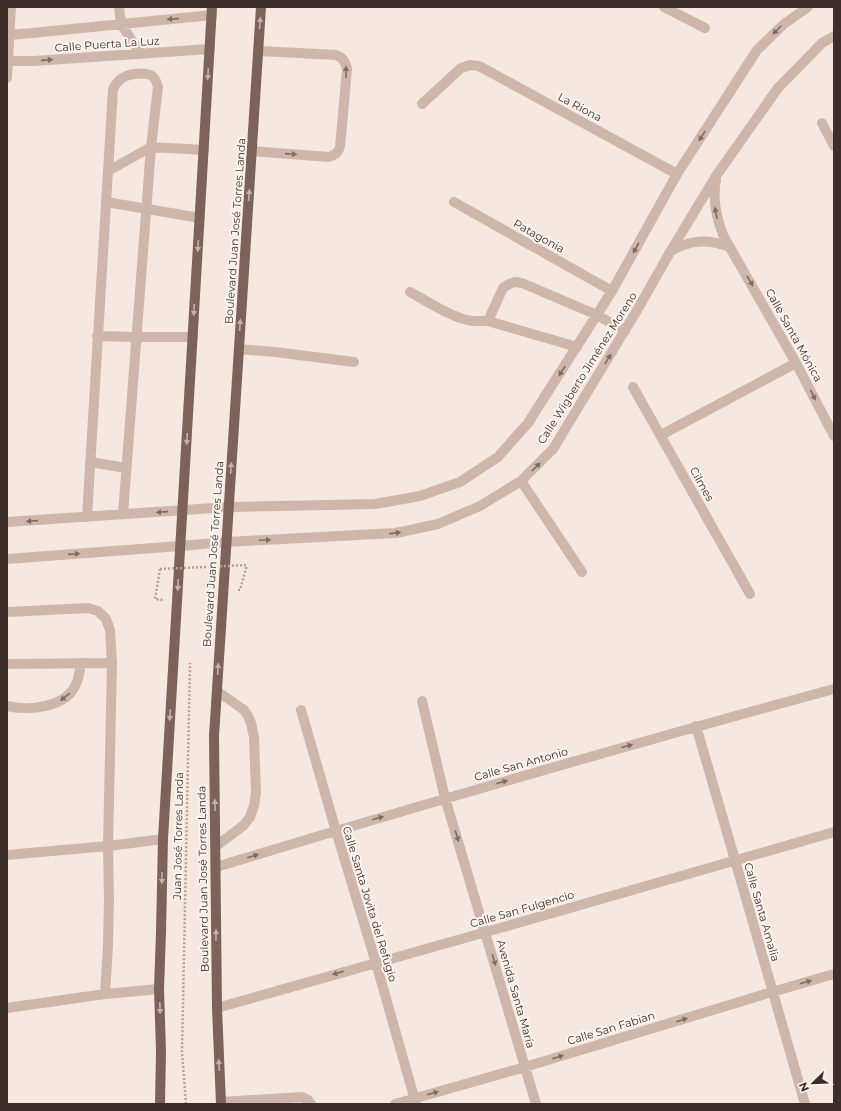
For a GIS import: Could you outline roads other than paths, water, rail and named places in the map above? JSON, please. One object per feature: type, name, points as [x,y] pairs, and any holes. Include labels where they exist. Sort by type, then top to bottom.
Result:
[{"type":"main road","name":"Boulevard Juan José Torres Landa","points":[[221,1103],[217,1008],[214,736],[261,7]]},
{"type":"main road","points":[[160,1104],[161,1050],[159,989],[162,932],[163,839],[212,11]]},
{"type":"street","points":[[7,78],[8,36],[11,7]]},
{"type":"street","points":[[118,7],[121,24],[140,53]]},
{"type":"street","points":[[664,7],[705,28]]},
{"type":"street","name":"Calle Wigberto Jiménez Moreno","points":[[7,522],[229,507],[375,504],[420,496],[460,482],[498,457],[528,423],[612,292],[678,174],[757,50],[784,24],[808,7]]},
{"type":"street","name":"Calle Puerta La Luz","points":[[8,36],[121,24],[212,11]]},
{"type":"street","name":"Calle Wigberto Jiménez Moreno","points":[[7,558],[226,542],[396,533],[438,524],[480,506],[522,481],[553,449],[625,331],[716,176],[778,88],[822,43],[834,36]]},
{"type":"street","name":"Calle Puerta La Luz","points":[[8,61],[34,61],[210,49]]},
{"type":"street","points":[[252,151],[329,157],[335,155],[340,147],[347,69],[342,57],[336,55],[258,51]]},
{"type":"street","name":"La Riona","points":[[422,104],[461,68],[470,65],[479,66],[678,174]]},
{"type":"street","points":[[87,517],[113,89],[117,82],[129,74],[146,74],[152,76],[156,80],[158,87],[151,147],[123,514]]},
{"type":"street","points":[[822,123],[834,146]]},
{"type":"street","points":[[108,171],[151,147],[204,150]]},
{"type":"street","name":"Calle Santa Mónica","points":[[716,176],[714,200],[719,225],[724,237],[796,363],[834,436]]},
{"type":"street","points":[[106,202],[200,218]]},
{"type":"street","name":"Patagonia","points":[[454,202],[612,292]]},
{"type":"street","points":[[670,252],[679,246],[700,242],[710,242],[730,247]]},
{"type":"street","points":[[488,320],[504,288],[515,282],[522,283],[597,315],[625,331]]},
{"type":"street","points":[[410,292],[453,316],[473,321],[488,320],[577,347]]},
{"type":"street","points":[[98,336],[193,337]]},
{"type":"street","points":[[239,349],[354,362]]},
{"type":"street","points":[[661,435],[796,363]]},
{"type":"street","name":"Cilmes","points":[[634,387],[750,594]]},
{"type":"street","points":[[90,462],[126,468]]},
{"type":"street","points":[[522,481],[582,572]]},
{"type":"street","points":[[7,612],[88,608],[98,611],[106,619],[110,630],[112,662],[108,914],[105,994]]},
{"type":"street","points":[[7,664],[112,662]]},
{"type":"street","points":[[7,706],[47,706],[59,701],[70,694],[76,684],[81,663]]},
{"type":"street","name":"Calle San Antonio","points":[[216,867],[445,798],[696,726],[834,689]]},
{"type":"street","points":[[216,847],[244,825],[250,817],[254,806],[256,792],[254,737],[251,723],[244,710],[217,691]]},
{"type":"street","name":"Avenida Santa María","points":[[422,701],[445,798],[536,1104]]},
{"type":"street","name":"Calle Santa Jovita del Refugio","points":[[301,710],[415,1101]]},
{"type":"street","name":"Calle Santa Amalia","points":[[696,726],[736,860],[772,992],[805,1104]]},
{"type":"street","name":"Calle San Fulgencio","points":[[217,1008],[834,832]]},
{"type":"street","points":[[7,855],[108,846],[163,839]]},
{"type":"street","name":"Calle San Fabian","points":[[395,1104],[415,1101],[834,974]]},
{"type":"street","points":[[7,1008],[105,994],[159,989]]},
{"type":"street","points":[[221,1103],[302,1097],[308,1100],[311,1104]]}]
